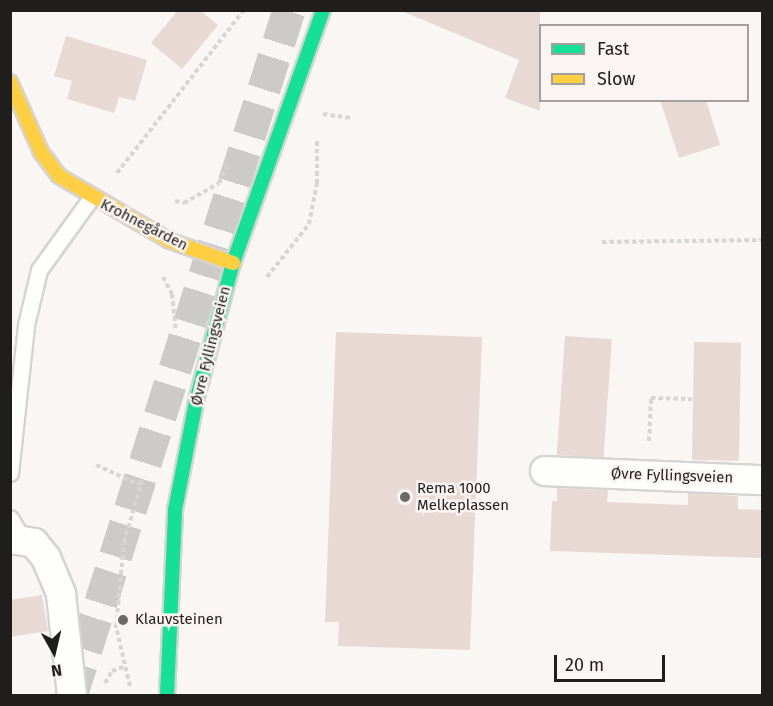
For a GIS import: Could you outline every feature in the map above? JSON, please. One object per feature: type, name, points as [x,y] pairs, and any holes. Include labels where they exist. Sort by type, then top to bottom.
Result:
[{"type":"main road","name":"Øvre Fyllingsveien","points":[[167,696],[175,510],[197,397],[233,262],[323,10]]},
{"type":"main road","name":"Krohnegården","points":[[10,82],[41,152],[59,176],[91,198],[170,241],[233,262]]},
{"type":"street","name":"Øvre Fyllingsveien","points":[[545,471],[762,480]]},
{"type":"street","points":[[14,531],[34,543],[46,558],[61,594],[72,696]]},
{"type":"lane","name":"Krohnegården","points":[[10,473],[26,325],[39,270],[91,198]]},
{"type":"path","points":[[123,182],[114,177],[244,10]]},
{"type":"path","points":[[314,117],[352,118]]},
{"type":"path","points":[[264,281],[309,224],[317,183],[315,128]]},
{"type":"path","points":[[173,200],[184,203],[219,183],[232,156]]},
{"type":"path","points":[[602,242],[762,240]]},
{"type":"path","points":[[160,274],[171,294],[177,337]]},
{"type":"path","points":[[648,475],[651,398],[692,399]]},
{"type":"path","points":[[96,465],[140,485]]},
{"type":"path","points":[[132,696],[123,667],[117,616],[124,542],[144,474]]},
{"type":"path","points":[[101,691],[112,671],[123,667]]},
{"type":"building","points":[[178,10],[200,10],[218,25],[182,69],[151,43]]},
{"type":"building","points":[[399,10],[540,10],[540,111],[505,98],[519,60]]},
{"type":"building","points":[[66,36],[147,60],[135,101],[119,97],[114,113],[67,99],[72,81],[54,76]]},
{"type":"building","points":[[661,102],[707,102],[720,145],[679,158]]},
{"type":"building","points":[[336,332],[482,337],[470,650],[338,646],[339,622],[325,622]]},
{"type":"building","points":[[565,336],[612,339],[604,458],[557,455]]},
{"type":"building","points":[[694,342],[741,343],[739,461],[692,460]]},
{"type":"building","points":[[557,488],[608,490],[607,502],[688,505],[688,493],[738,496],[738,509],[762,510],[762,558],[550,551],[552,501],[557,501]]},
{"type":"building","points":[[42,595],[48,631],[10,637],[10,600]]},
{"type":"tunnel","points":[[71,696],[289,10]]},
{"type":"traffic: fast","points":[[167,696],[175,510],[197,397],[233,263],[323,10]]},
{"type":"traffic: slow","points":[[10,82],[41,152],[59,176],[170,241],[233,263]]},
{"type":"place","name":"Rema 1000 Melkeplassen","points":[[405,497]]},
{"type":"place","name":"Klauvsteinen","points":[[123,620]]}]
